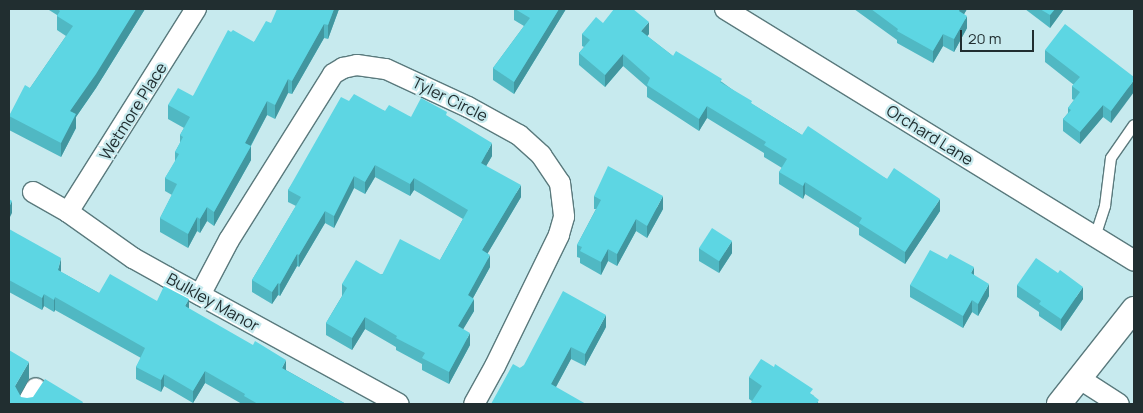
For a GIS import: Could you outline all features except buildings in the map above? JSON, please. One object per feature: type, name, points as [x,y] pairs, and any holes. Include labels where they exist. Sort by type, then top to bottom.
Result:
[{"type":"street","name":"Wetmore Place","points":[[68,212],[196,9]]},
{"type":"street","name":"Orchard Lane","points":[[725,9],[1134,261]]},
{"type":"street","name":"Tyler Circle","points":[[200,295],[229,240],[333,74],[343,68],[357,65],[386,69],[468,107],[519,135],[541,154],[560,183],[564,217],[559,235],[495,366],[474,404]]},
{"type":"street","name":"Bulkley Manor","points":[[33,192],[68,212],[134,258],[399,404]]},
{"type":"street","points":[[1059,404],[1134,309]]},
{"type":"street","points":[[1080,379],[1118,404]]},
{"type":"lane","points":[[1094,237],[1105,206],[1111,158],[1134,125]]}]
